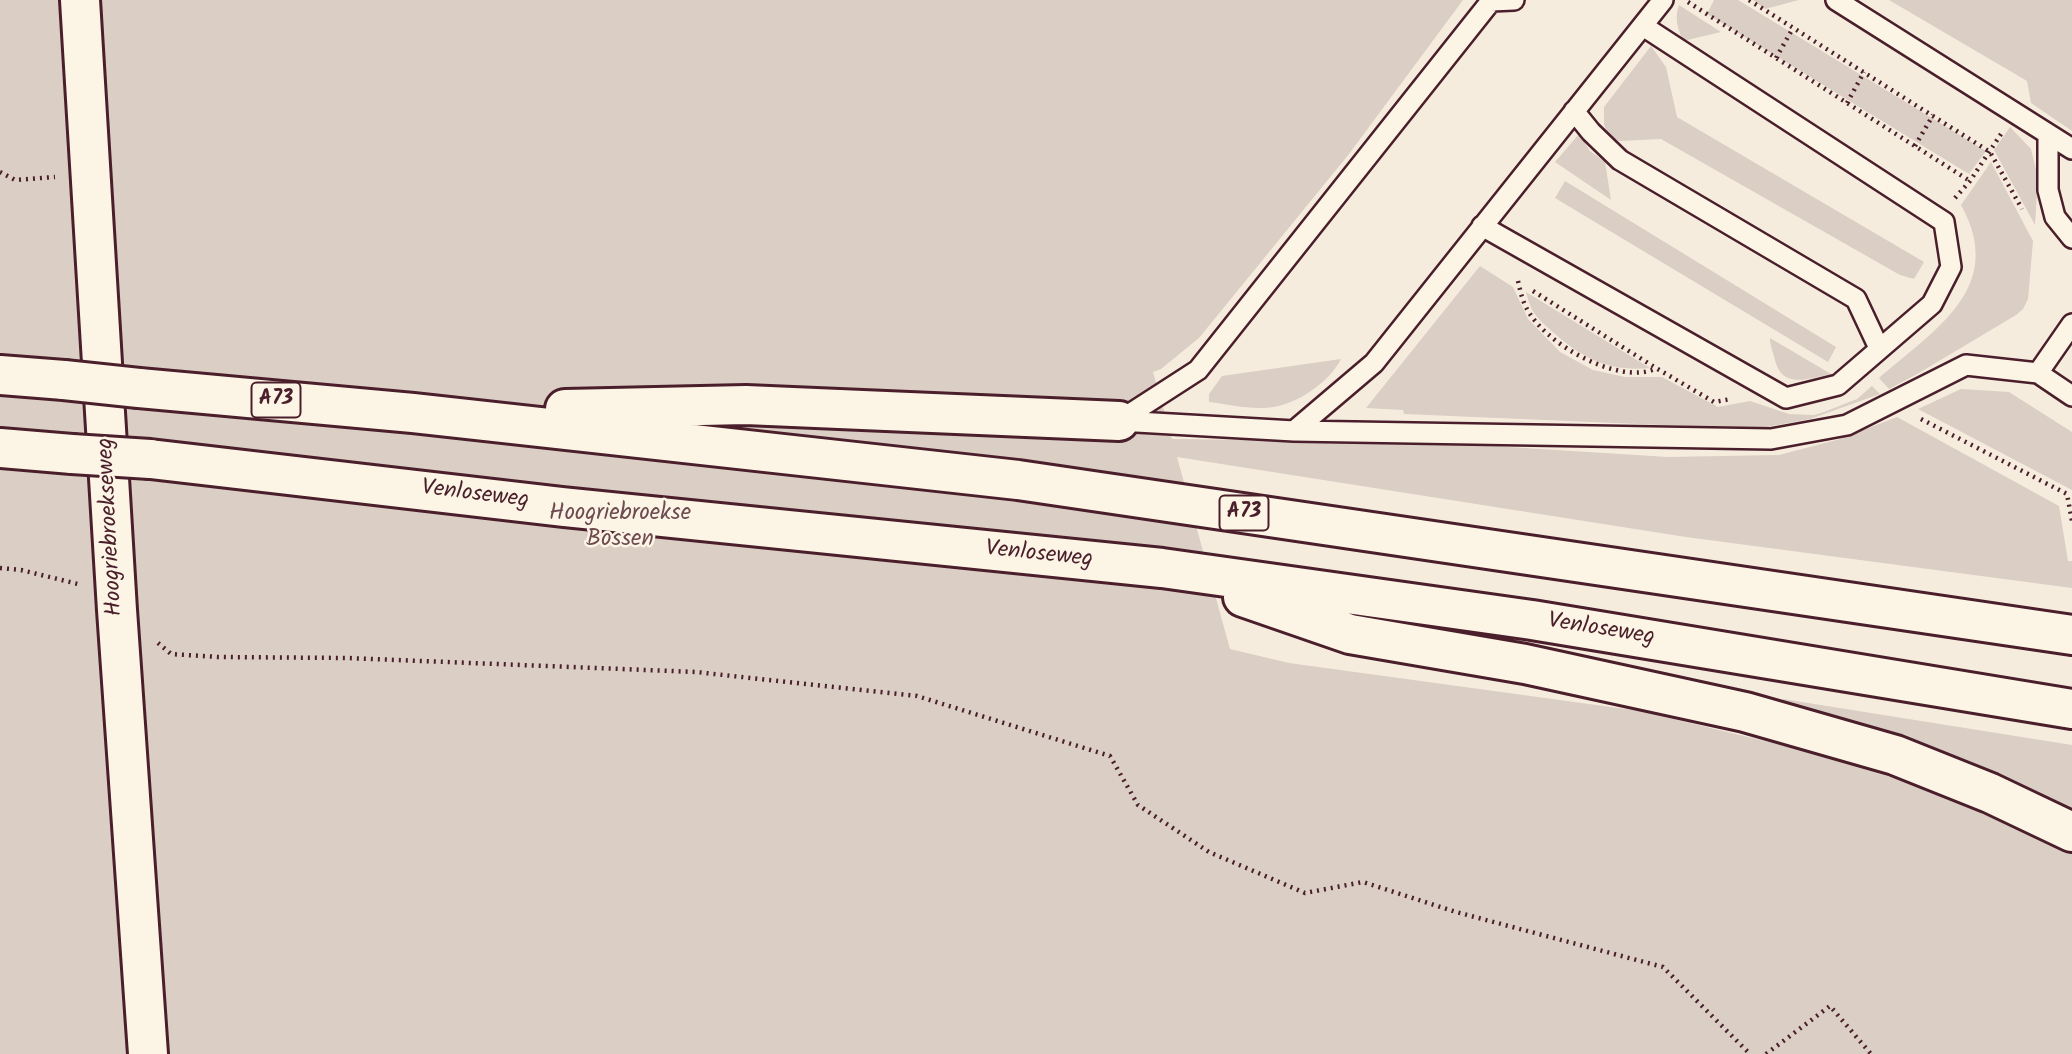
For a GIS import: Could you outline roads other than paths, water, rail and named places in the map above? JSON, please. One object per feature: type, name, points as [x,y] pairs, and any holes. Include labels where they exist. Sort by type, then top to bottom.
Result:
[{"type":"main road","name":"Hoogriebroekseweg","points":[[80,0],[117,610],[148,1054]]},
{"type":"main road","name":"A73","points":[[0,375],[412,413],[1018,480],[2072,635]]},
{"type":"main road","name":"A73","points":[[412,413],[746,405],[1119,421]]},
{"type":"main road","name":"Venloseweg","points":[[0,448],[150,459],[577,508],[1162,568],[1532,620],[2072,709]]},
{"type":"main road","points":[[1162,568],[1350,634],[1525,664],[1745,712],[1895,755],[1990,793],[2072,832]]},
{"type":"lane","points":[[1119,421],[1198,370],[1491,1],[1514,0]]},
{"type":"lane","points":[[1294,431],[1374,363],[1663,0]]},
{"type":"lane","points":[[1836,0],[2072,149]]},
{"type":"lane","points":[[1482,226],[1786,398],[1838,385],[1932,304],[1951,267],[1944,222],[1643,26]]},
{"type":"lane","points":[[1574,111],[1620,160],[1856,299],[1879,348]]},
{"type":"lane","points":[[2048,134],[2048,190],[2055,217],[2072,237]]},
{"type":"lane","points":[[2038,373],[2072,324]]},
{"type":"lane","name":"A73","points":[[1119,421],[1294,431],[1771,439],[1847,425],[1966,365],[2038,373],[2072,396]]},
{"type":"park label","name":"Hoogriebroekse Bossen","points":[[620,528]]}]
